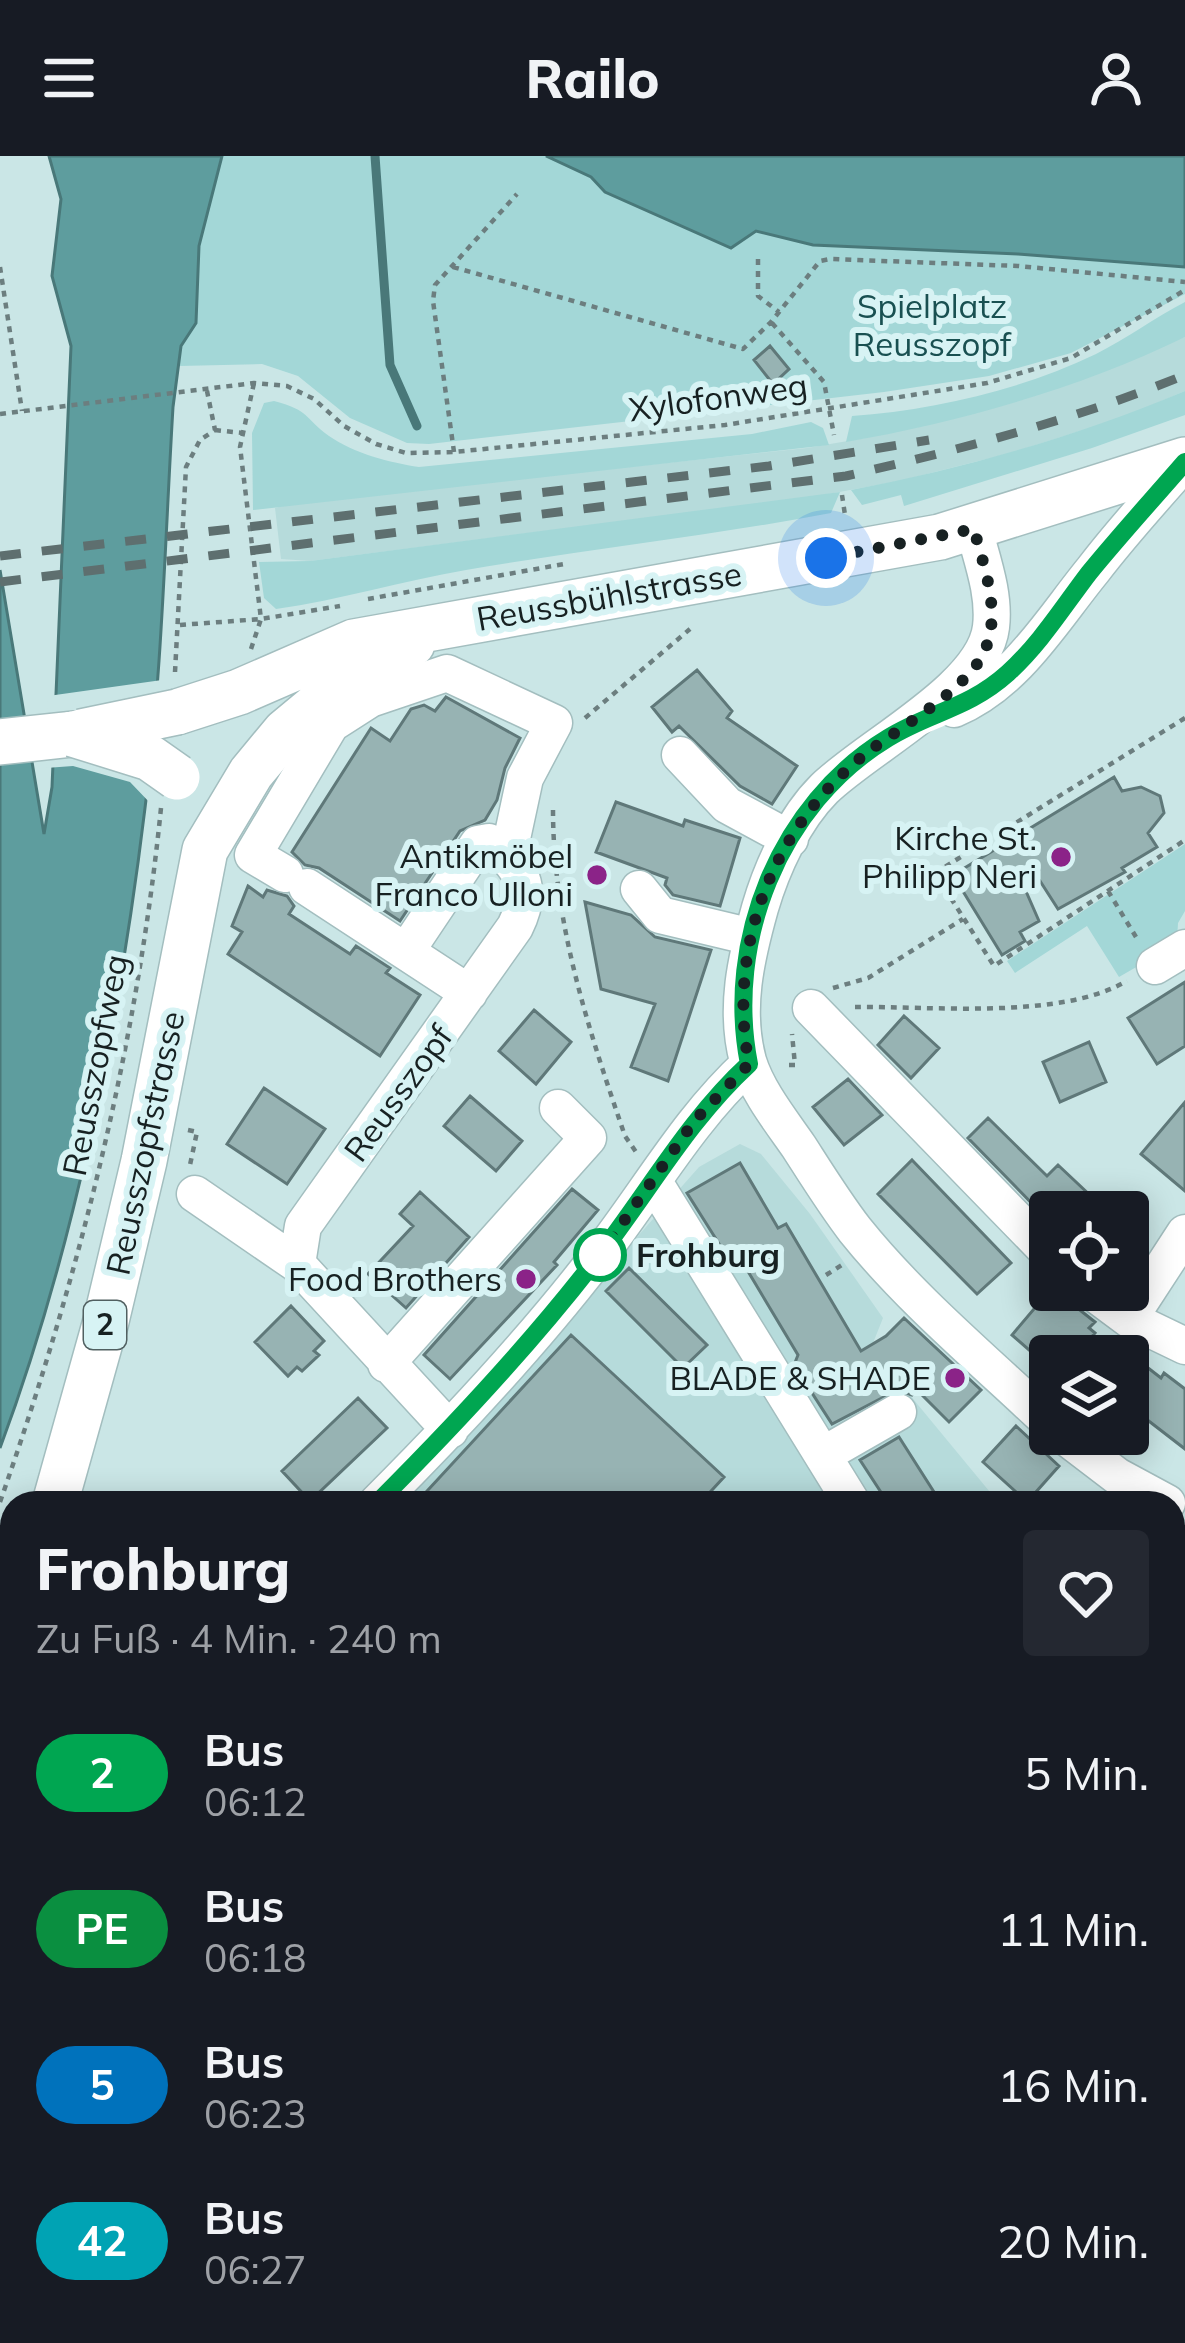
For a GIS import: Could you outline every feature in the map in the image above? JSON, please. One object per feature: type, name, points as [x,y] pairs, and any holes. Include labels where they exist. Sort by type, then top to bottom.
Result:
[{"type":"main road","name":"Reussbühlstrasse","points":[[175,702],[239,692],[354,642],[974,529],[1185,461]]},
{"type":"main road","name":"Reusszopfstrasse","points":[[58,1491],[144,1161],[205,850],[250,772],[297,720],[350,678],[450,624]]},
{"type":"main road","name":"2","points":[[0,742],[73,734],[175,702]]},
{"type":"main road","points":[[73,734],[150,758],[169,789]]},
{"type":"main road","name":"Reusszopfstrasse","points":[[169,789],[192,800],[205,850]]},
{"type":"street","points":[[890,736],[975,700],[1010,671],[1185,461]]},
{"type":"street","points":[[974,529],[991,602],[991,629],[984,654],[966,676],[821,792],[768,879],[741,993],[749,1064],[782,1123],[855,1230],[903,1283],[1029,1403]]},
{"type":"street","points":[[407,950],[478,844],[489,842],[508,857],[525,778],[554,723],[447,673],[370,699],[331,724],[253,855],[470,993]]},
{"type":"street","points":[[680,755],[727,806],[790,839]]},
{"type":"street","name":"Reusszopf","points":[[297,1264],[303,1226],[515,927],[526,904],[524,883],[508,857]]},
{"type":"street","points":[[639,889],[660,915],[752,937]]},
{"type":"street","points":[[816,998],[1029,1231]]},
{"type":"street","points":[[389,1491],[450,1430],[568,1295],[655,1182],[695,1120],[749,1064]]},
{"type":"street","points":[[386,1364],[588,1138],[558,1108]]},
{"type":"street","points":[[192,1180],[297,1264],[450,1430]]},
{"type":"street","points":[[655,1182],[845,1491]]},
{"type":"street","points":[[1129,1318],[1185,1233]]},
{"type":"street","points":[[1119,1311],[1185,1346]]},
{"type":"street","points":[[823,1455],[898,1412]]},
{"type":"street","points":[[1090,1455],[1145,1491]]},
{"type":"path","points":[[454,452],[433,301],[435,285],[517,194]]},
{"type":"path","points":[[758,259],[758,296],[778,312]]},
{"type":"path","points":[[453,267],[743,349],[820,261],[830,259],[1041,267],[1185,286]]},
{"type":"path","points":[[0,267],[22,411]]},
{"type":"path","name":"Xylofonweg","points":[[254,383],[287,386],[314,399],[344,427],[406,453],[725,425],[987,383],[1071,358],[1185,286]]},
{"type":"path","points":[[771,322],[824,382],[834,434]]},
{"type":"path","points":[[0,414],[254,383],[240,447],[262,619],[250,652]]},
{"type":"path","points":[[206,388],[215,430]]},
{"type":"path","points":[[175,702],[185,467],[200,440],[215,430],[243,433]]},
{"type":"path","points":[[842,495],[844,515]]},
{"type":"path","points":[[180,625],[262,619]]},
{"type":"path","points":[[579,723],[690,629]]},
{"type":"path","points":[[1185,718],[935,873],[994,966],[1185,840]]},
{"type":"path","name":"Reusszopfweg","points":[[4,1491],[40,1387],[108,1138],[169,789]]},
{"type":"path","points":[[553,799],[565,929],[587,1025],[625,1136],[655,1182]]},
{"type":"path","points":[[816,998],[1053,1005],[1108,992],[1170,957],[1108,891]]},
{"type":"path","points":[[816,998],[868,978],[963,919]]},
{"type":"path","points":[[187,1130],[196,1132],[192,1180]]},
{"type":"shaded area","points":[[49,156],[222,156],[199,246],[196,323],[181,346],[173,407],[155,708],[122,970],[72,1213],[0,1448],[0,570],[44,834],[52,787],[71,346],[52,276],[61,199]]},
{"type":"shaded area","points":[[546,156],[1185,156],[1185,267],[813,245],[756,231],[731,248],[605,192],[591,177]]},
{"type":"shaded area","points":[[1185,337],[1185,391],[1124,417],[1014,452],[899,481],[812,497],[310,561],[281,559],[275,508],[295,503],[865,438],[964,415]]},
{"type":"shaded area","points":[[740,1144],[761,1154],[883,1318],[871,1348],[989,1491],[413,1491],[699,1167]]},
{"type":"green space","name":"Spielplatz Reusszopf","points":[[222,156],[546,156],[592,177],[605,192],[731,248],[756,231],[813,245],[1185,267],[1185,294],[1071,353],[989,376],[884,392],[407,443],[350,418],[298,376],[262,364],[179,366],[181,346],[196,323],[199,247]]},
{"type":"green space","points":[[1185,302],[1185,337],[1104,372],[1019,401],[846,442],[852,416],[945,403],[1038,378],[1096,354]]},
{"type":"green space","points":[[1185,391],[1185,415],[904,506],[901,495],[862,505],[851,490],[1021,449]]},
{"type":"green space","points":[[274,401],[301,411],[349,447],[419,467],[752,434],[811,422],[823,428],[829,445],[253,510],[252,433],[264,403]]},
{"type":"green space","points":[[840,492],[831,513],[466,570],[276,609],[264,598],[259,562],[310,561]]},
{"type":"green space","points":[[1185,844],[1185,911],[1171,947],[1119,977],[1087,926],[1015,973],[1007,961]]},
{"type":"pier","points":[[162,680],[152,805],[130,782],[73,766],[46,768],[48,696]]},
{"type":"building","points":[[770,346],[789,369],[773,384],[754,360]]},
{"type":"building","points":[[697,670],[732,711],[727,718],[797,766],[772,804],[740,786],[679,726],[672,732],[652,707]]},
{"type":"building","points":[[446,697],[520,738],[485,820],[460,831],[400,921],[319,868],[305,865],[292,852],[371,728],[390,741],[411,709],[424,705],[435,711]]},
{"type":"building","name":"Kirche St. Philipp Neri","points":[[1114,777],[1122,791],[1141,787],[1160,796],[1164,813],[1148,833],[1157,847],[1122,868],[1125,872],[1058,909],[1040,881],[1025,889],[1039,921],[1020,932],[1025,941],[1002,955],[953,875]]},
{"type":"building","points":[[616,802],[683,826],[685,820],[740,838],[720,906],[673,895],[665,885],[667,878],[596,852]]},
{"type":"building","points":[[248,886],[263,897],[267,890],[287,896],[294,906],[289,914],[350,954],[356,946],[420,995],[380,1056],[228,954],[242,932],[232,926]]},
{"type":"building","points":[[585,902],[631,915],[655,937],[711,950],[668,1081],[631,1067],[655,1004],[601,989]]},
{"type":"building","points":[[1185,982],[1185,1046],[1157,1064],[1128,1018]]},
{"type":"building","points":[[534,1010],[571,1042],[536,1084],[499,1051]]},
{"type":"building","points":[[904,1016],[939,1048],[911,1078],[878,1045]]},
{"type":"building","points":[[1089,1042],[1106,1082],[1060,1102],[1043,1062]]},
{"type":"building","points":[[848,1079],[882,1115],[844,1145],[813,1107]]},
{"type":"building","points":[[264,1088],[325,1129],[287,1184],[227,1144]]},
{"type":"building","points":[[470,1096],[522,1141],[496,1171],[444,1126]]},
{"type":"building","points":[[1185,1102],[1185,1191],[1141,1154]]},
{"type":"building","points":[[988,1118],[1047,1176],[1058,1165],[1086,1191],[1029,1191],[1029,1200],[968,1138]]},
{"type":"building","points":[[912,1160],[1011,1263],[977,1294],[878,1194]]},
{"type":"building","points":[[740,1163],[778,1228],[786,1224],[861,1351],[904,1318],[981,1390],[949,1422],[918,1391],[912,1395],[897,1390],[832,1424],[794,1365],[798,1355],[737,1253],[728,1258],[687,1193]]},
{"type":"building","points":[[572,1189],[598,1210],[554,1262],[557,1265],[450,1379],[424,1355]]},
{"type":"building","points":[[420,1192],[469,1237],[406,1308],[368,1274],[413,1226],[400,1214]]},
{"type":"building","points":[[629,1268],[707,1345],[683,1368],[606,1291]]},
{"type":"building","points":[[291,1306],[324,1341],[314,1351],[319,1355],[302,1371],[297,1367],[288,1376],[255,1342]]},
{"type":"building","points":[[1032,1311],[1081,1311],[1095,1322],[1089,1328],[1093,1335],[1029,1335],[1029,1350],[1012,1335]]},
{"type":"building","points":[[571,1335],[724,1477],[711,1491],[427,1491]]},
{"type":"building","points":[[1149,1369],[1161,1378],[1164,1373],[1185,1389],[1185,1449],[1149,1421]]},
{"type":"building","points":[[358,1398],[387,1428],[321,1491],[301,1491],[282,1471]]},
{"type":"building","points":[[1016,1426],[1029,1438],[1029,1455],[1047,1455],[1059,1466],[1037,1491],[1015,1491],[983,1462]]},
{"type":"building","points":[[899,1437],[933,1491],[880,1491],[860,1460]]},
{"type":"waterway","points":[[375,156],[390,365],[417,426]]},
{"type":"railway","points":[[0,582],[846,476],[1017,432],[1185,375]]},
{"type":"railway","points":[[0,556],[769,466],[929,440]]},
{"type":"bus line","name":"2","points":[[389,1491],[450,1430],[568,1295],[655,1182],[695,1120],[749,1064],[743,973],[768,879],[808,808],[890,736],[975,700],[1010,671],[1135,516],[1185,462]]},
{"type":"place","name":"Kirche St. Philipp Neri","points":[[1061,857]]},
{"type":"place","name":"Antikmöbel Franco Ulloni","points":[[597,875]]},
{"type":"place","name":"Frohburg","points":[[600,1255]]},
{"type":"place","name":"Food Brothers","points":[[526,1279]]},
{"type":"place","name":"BLADE & SHADE","points":[[955,1378]]},
{"type":"route","points":[[600,1255],[695,1120],[749,1064],[742,1013],[743,973],[768,879],[808,808],[843,772],[966,676],[987,645],[991,602],[974,529],[826,558]]}]
